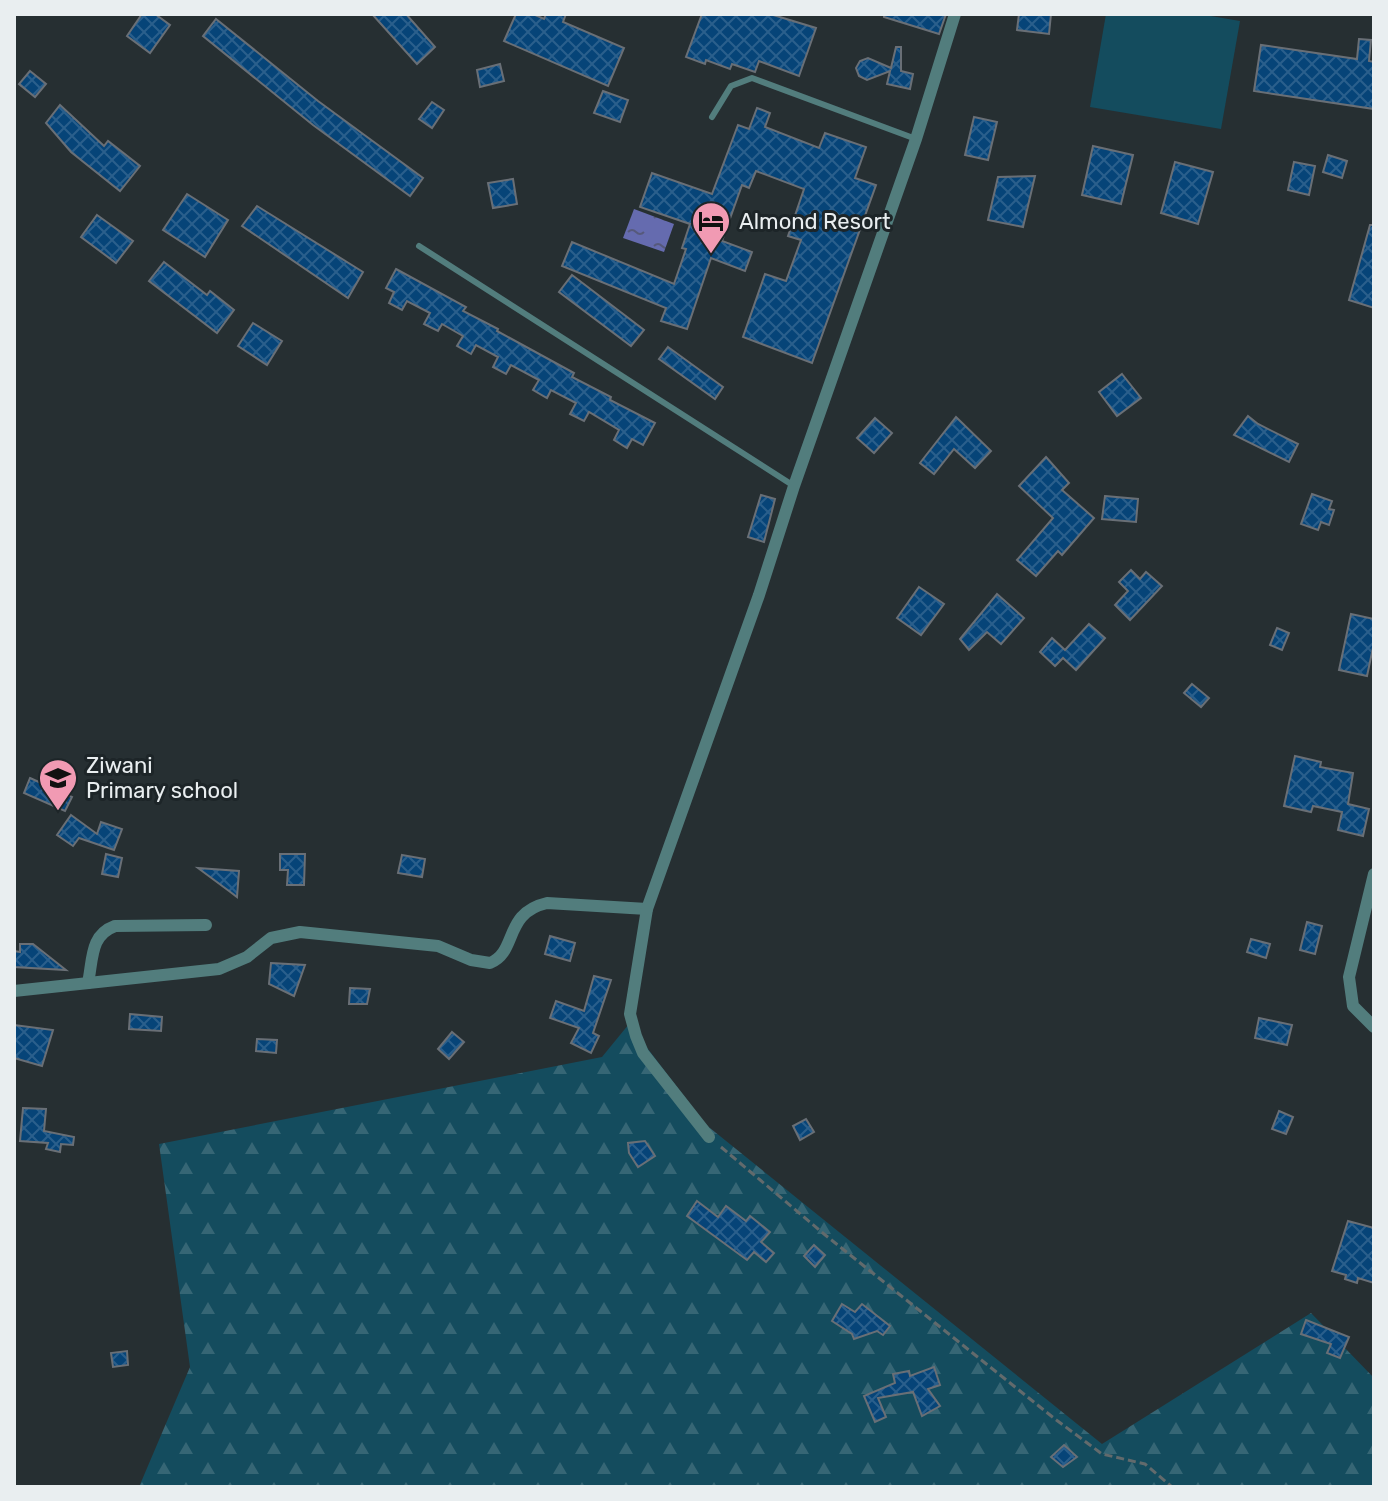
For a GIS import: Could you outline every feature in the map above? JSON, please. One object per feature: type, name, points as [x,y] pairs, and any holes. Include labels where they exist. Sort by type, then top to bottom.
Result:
[{"type":"street","points":[[709,1137],[643,1053],[630,1014],[647,909],[916,139],[955,14]]},
{"type":"street","points":[[1374,874],[1349,977],[1353,1006],[1374,1027]]},
{"type":"street","points":[[14,991],[219,969],[247,957],[271,938],[300,932],[438,946],[471,960],[490,963],[501,955],[521,916],[532,907],[547,903],[647,909]]},
{"type":"street","points":[[88,983],[96,941],[103,930],[115,926],[206,925]]},
{"type":"lane","points":[[712,117],[731,86],[752,78],[916,139]]},
{"type":"lane","points":[[419,246],[794,486]]},
{"type":"path","points":[[709,1137],[824,1234],[1055,1419],[1102,1454],[1145,1464],[1172,1487]]},
{"type":"green space","points":[[1106,14],[1199,14],[1240,21],[1221,129],[1090,107]]},
{"type":"green space","points":[[629,1024],[705,1124],[1102,1444],[1311,1313],[1374,1378],[1374,1487],[139,1487],[190,1367],[159,1144],[602,1057]]},
{"type":"water","points":[[634,209],[674,224],[664,252],[623,238]]},
{"type":"building","points":[[142,14],[155,14],[170,25],[150,53],[127,36]]},
{"type":"building","points":[[372,14],[406,14],[435,47],[417,64]]},
{"type":"building","points":[[516,14],[533,14],[544,19],[546,14],[566,14],[563,22],[624,48],[608,86],[504,41]]},
{"type":"building","points":[[702,14],[770,14],[816,28],[799,76],[759,61],[755,72],[732,64],[730,69],[686,57]]},
{"type":"building","points":[[884,14],[946,14],[939,34],[884,17]]},
{"type":"building","points":[[1019,14],[1051,14],[1049,34],[1017,30]]},
{"type":"building","points":[[216,19],[318,101],[423,178],[410,196],[313,125],[203,36]]},
{"type":"building","points":[[1359,39],[1371,40],[1369,61],[1374,62],[1374,109],[1254,91],[1261,45],[1357,59]]},
{"type":"building","points":[[896,47],[901,47],[901,71],[913,74],[910,89],[887,84],[890,71],[867,80],[859,76],[856,68],[860,61],[868,58],[891,68]]},
{"type":"building","points":[[500,64],[504,81],[480,87],[477,70]]},
{"type":"building","points":[[30,71],[46,84],[35,97],[19,84]]},
{"type":"building","points":[[603,91],[628,100],[620,122],[594,113]]},
{"type":"building","points":[[432,102],[444,110],[432,128],[419,119]]},
{"type":"building","points":[[60,105],[104,146],[108,141],[140,166],[120,191],[71,152],[46,123]]},
{"type":"building","points":[[757,108],[770,113],[765,127],[819,148],[825,133],[866,147],[855,178],[876,185],[812,363],[743,337],[765,274],[786,281],[801,240],[788,236],[804,189],[756,171],[749,188],[742,185],[722,241],[752,252],[745,271],[711,258],[687,329],[661,321],[666,308],[562,266],[572,242],[674,284],[686,249],[682,248],[690,224],[640,207],[652,173],[712,194],[738,125],[749,129]]},
{"type":"building","points":[[974,117],[997,122],[988,160],[965,155]]},
{"type":"building","points":[[1093,146],[1133,155],[1121,204],[1082,195]]},
{"type":"building","points":[[1328,155],[1347,161],[1342,178],[1323,172]]},
{"type":"building","points":[[1175,162],[1213,172],[1198,224],[1161,213]]},
{"type":"building","points":[[1294,162],[1315,166],[1309,195],[1288,190]]},
{"type":"building","points":[[1035,176],[1023,227],[988,220],[998,177]]},
{"type":"building","points":[[513,179],[517,204],[493,208],[488,183]]},
{"type":"building","points":[[187,194],[228,220],[205,257],[163,230]]},
{"type":"building","points":[[257,206],[363,272],[348,298],[242,226]]},
{"type":"building","points":[[97,215],[133,241],[116,263],[81,237]]},
{"type":"building","points":[[1370,225],[1374,225],[1374,308],[1349,300]]},
{"type":"building","points":[[164,262],[207,295],[210,291],[234,310],[217,333],[149,281]]},
{"type":"building","points":[[396,269],[466,307],[463,311],[497,331],[574,373],[572,377],[611,397],[610,400],[655,423],[643,445],[632,439],[627,448],[614,440],[619,430],[589,412],[584,421],[570,414],[576,403],[551,390],[547,398],[533,390],[539,380],[511,365],[506,374],[493,367],[498,357],[476,345],[471,354],[457,346],[463,336],[442,324],[438,331],[424,324],[430,313],[407,301],[402,310],[389,303],[394,292],[386,288]]},
{"type":"building","points":[[572,275],[644,330],[631,346],[559,292]]},
{"type":"building","points":[[253,323],[282,341],[267,365],[238,346]]},
{"type":"building","points":[[668,347],[723,387],[715,399],[659,359]]},
{"type":"building","points":[[1122,374],[1141,398],[1117,416],[1099,392]]},
{"type":"building","points":[[1248,416],[1298,444],[1289,462],[1234,435]]},
{"type":"building","points":[[956,417],[991,451],[975,468],[954,449],[934,474],[920,463]]},
{"type":"building","points":[[875,418],[892,433],[874,453],[857,438]]},
{"type":"building","points":[[1046,457],[1069,483],[1062,490],[1094,518],[1062,555],[1058,551],[1036,576],[1017,560],[1053,518],[1019,486]]},
{"type":"building","points":[[1312,494],[1332,501],[1329,509],[1334,510],[1329,525],[1321,522],[1318,530],[1301,524]]},
{"type":"building","points":[[761,495],[775,499],[764,542],[748,537]]},
{"type":"building","points":[[1105,496],[1138,499],[1136,522],[1102,519]]},
{"type":"building","points":[[1131,570],[1140,579],[1146,572],[1162,586],[1130,620],[1115,605],[1128,591],[1119,582]]},
{"type":"building","points":[[919,587],[944,604],[921,635],[897,618]]},
{"type":"building","points":[[997,594],[1024,618],[1001,644],[987,632],[969,650],[960,639]]},
{"type":"building","points":[[1351,614],[1374,619],[1374,643],[1367,676],[1339,670]]},
{"type":"building","points":[[1089,624],[1105,638],[1076,670],[1063,658],[1055,666],[1040,652],[1052,638],[1065,650]]},
{"type":"building","points":[[1277,628],[1289,633],[1282,650],[1270,645]]},
{"type":"building","points":[[1192,684],[1209,698],[1201,707],[1184,693]]},
{"type":"building","points":[[1295,756],[1321,762],[1320,767],[1353,773],[1348,804],[1369,809],[1363,836],[1338,830],[1342,812],[1313,806],[1311,812],[1284,806]]},
{"type":"building","points":[[30,778],[72,797],[65,811],[24,793]]},
{"type":"building","points":[[71,815],[97,834],[101,822],[122,829],[114,850],[79,838],[73,846],[57,835]]},
{"type":"building","points":[[106,854],[122,858],[118,877],[102,874]]},
{"type":"building","points":[[280,854],[305,854],[304,885],[287,885],[288,870],[280,870]]},
{"type":"building","points":[[402,855],[425,859],[422,877],[398,873]]},
{"type":"building","points":[[198,868],[239,871],[237,897],[229,891]]},
{"type":"building","points":[[1307,922],[1322,926],[1315,954],[1300,950]]},
{"type":"building","points":[[550,936],[575,943],[570,961],[545,954]]},
{"type":"building","points":[[1251,939],[1270,944],[1266,958],[1247,952]]},
{"type":"building","points":[[20,944],[33,944],[66,970],[14,967],[14,951],[20,952]]},
{"type":"building","points":[[271,963],[305,965],[294,996],[269,984]]},
{"type":"building","points":[[594,976],[611,980],[593,1033],[599,1036],[591,1053],[571,1043],[579,1028],[550,1018],[556,1001],[584,1011]]},
{"type":"building","points":[[350,988],[370,989],[367,1004],[349,1004]]},
{"type":"building","points":[[130,1014],[162,1017],[161,1031],[129,1029]]},
{"type":"building","points":[[1259,1018],[1292,1025],[1287,1045],[1255,1038]]},
{"type":"building","points":[[14,1025],[53,1030],[42,1066],[14,1058]]},
{"type":"building","points":[[452,1032],[464,1042],[449,1059],[438,1049]]},
{"type":"building","points":[[257,1039],[277,1040],[276,1053],[256,1051]]},
{"type":"building","points":[[23,1108],[46,1109],[44,1131],[74,1137],[73,1145],[61,1144],[60,1152],[46,1149],[48,1143],[20,1141]]},
{"type":"building","points":[[1279,1111],[1293,1117],[1286,1134],[1272,1129]]},
{"type":"building","points":[[806,1119],[814,1132],[800,1140],[793,1126]]},
{"type":"building","points":[[645,1141],[655,1156],[638,1167],[629,1153],[628,1143]]},
{"type":"building","points":[[697,1201],[718,1217],[726,1206],[746,1221],[750,1216],[770,1232],[761,1242],[774,1253],[766,1262],[754,1252],[747,1260],[687,1216]]},
{"type":"building","points":[[1348,1221],[1374,1228],[1374,1283],[1358,1278],[1357,1283],[1345,1279],[1346,1275],[1332,1271]]},
{"type":"building","points":[[814,1245],[825,1255],[815,1267],[804,1256]]},
{"type":"building","points":[[842,1304],[855,1312],[862,1304],[890,1326],[883,1335],[877,1331],[854,1339],[852,1334],[832,1321]]},
{"type":"building","points":[[1306,1320],[1349,1337],[1340,1358],[1327,1353],[1331,1344],[1301,1334]]},
{"type":"building","points":[[127,1351],[128,1365],[113,1367],[111,1353]]},
{"type":"building","points":[[934,1367],[940,1385],[928,1389],[940,1406],[922,1416],[913,1392],[878,1398],[886,1417],[875,1422],[864,1396],[895,1383],[893,1374],[909,1371],[910,1376]]},
{"type":"building","points":[[1064,1445],[1077,1457],[1063,1467],[1051,1457]]},
{"type":"place","name":"Almond Resort","points":[[711,255]]},
{"type":"place","name":"Ziwani Primary school","points":[[58,812]]}]
